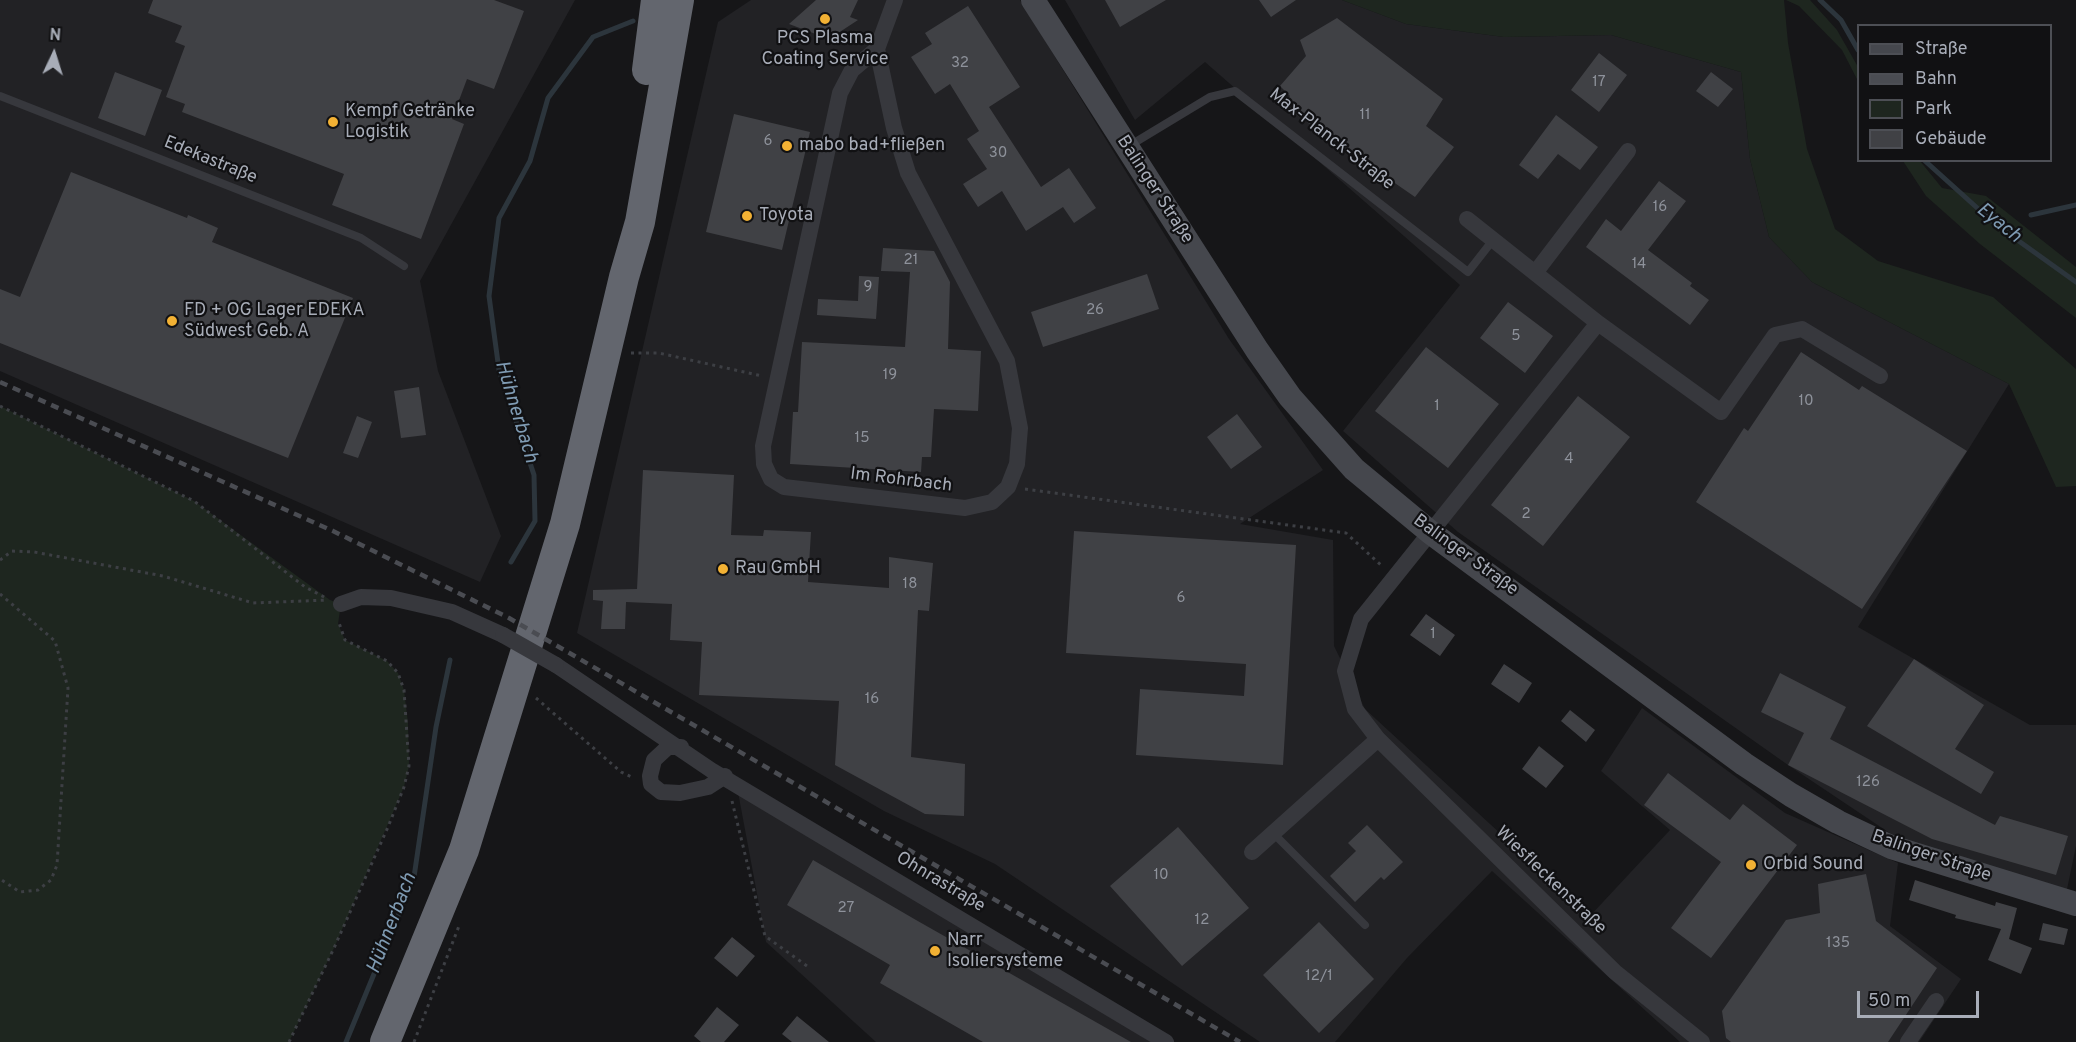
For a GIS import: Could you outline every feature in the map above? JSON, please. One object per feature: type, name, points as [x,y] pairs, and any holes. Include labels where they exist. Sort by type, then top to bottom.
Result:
[{"type":"highway","points":[[624,277],[620,247],[656,0]]},
{"type":"highway","points":[[385,1042],[460,861],[565,524],[624,277],[640,222],[679,0]]},
{"type":"main road","name":"Balinger Straße","points":[[1033,0],[1126,148],[1290,397],[1354,469],[1430,532],[1744,764],[1791,795],[1839,822],[1891,847],[2076,904]]},
{"type":"street","name":"Im Rohrbach","points":[[877,49],[852,70],[840,93],[763,446],[764,464],[771,479],[784,488],[965,508],[992,502],[1008,487],[1017,464],[1020,428],[1007,361],[908,173],[881,77],[877,49],[895,0]]},
{"type":"street","points":[[1535,273],[1629,151]]},
{"type":"street","points":[[1467,219],[1598,322],[1721,412],[1775,335],[1802,329],[1880,376]]},
{"type":"street","points":[[1430,532],[1598,322]]},
{"type":"street","name":"Wiesfleckenstraße","points":[[1430,532],[1393,576],[1361,620],[1345,670],[1355,709],[1378,740],[1615,972],[1702,1042]]},
{"type":"street","name":"Ohnrastraße","points":[[341,604],[361,597],[391,598],[452,612],[503,635],[556,665],[725,776],[1166,1042]]},
{"type":"street","points":[[1252,852],[1378,740]]},
{"type":"street","points":[[681,747],[668,747],[660,753],[650,776],[651,784],[661,792],[680,793],[708,787],[725,776]]},
{"type":"street","points":[[1908,1042],[1936,1001]]},
{"type":"lane","name":"Max-Planck-Straße","points":[[1126,148],[1210,97],[1235,91],[1468,272],[1493,240]]},
{"type":"lane","name":"Edekastraße","points":[[0,96],[361,238],[404,266]]},
{"type":"lane","points":[[1273,833],[1365,925]]},
{"type":"path","points":[[631,353],[659,353],[778,379]]},
{"type":"path","points":[[0,406],[194,501],[305,587],[330,600],[253,603],[163,576],[34,552],[12,551],[0,560]]},
{"type":"path","points":[[1008,487],[1346,533],[1393,576]]},
{"type":"path","points":[[0,594],[55,641],[68,688],[57,866],[51,880],[38,890],[20,892],[0,879]]},
{"type":"path","points":[[289,1042],[388,827],[405,787],[408,766],[406,701],[399,673],[387,661],[345,640],[338,624],[341,604]]},
{"type":"path","points":[[536,698],[621,772],[651,784]]},
{"type":"path","points":[[725,776],[742,835],[765,936],[807,966]]},
{"type":"shaded area","points":[[0,0],[575,0],[420,281],[438,371],[501,536],[480,582],[0,371]]},
{"type":"shaded area","points":[[751,0],[1020,0],[1229,339],[1323,470],[1240,524],[1333,540],[1334,646],[1365,709],[1590,916],[1670,830],[1601,771],[1642,708],[1785,813],[1898,863],[1890,926],[1961,979],[1919,1042],[1680,1042],[1492,871],[1407,958],[1335,1042],[1260,1042],[995,864],[884,811],[577,633],[718,22]]},
{"type":"shaded area","points":[[1065,0],[1342,0],[1406,24],[1504,37],[1611,35],[1741,72],[1750,159],[1769,237],[1812,282],[2009,384],[1858,627],[2030,725],[2076,725],[2076,846],[2066,894],[1900,840],[1788,765],[1458,532],[1343,431],[1460,285],[1205,62],[1135,120]]},
{"type":"shaded area","points":[[735,776],[1151,1042],[876,1042],[766,942]]},
{"type":"green space","points":[[1342,0],[1784,0],[1788,43],[1807,149],[1835,229],[1878,261],[1993,297],[2076,369],[2076,486],[2056,487],[2009,384],[1812,282],[1769,237],[1750,159],[1741,72],[1611,35],[1504,37],[1406,24]]},
{"type":"green space","points":[[1786,0],[1810,0],[1837,30],[1857,65],[1857,79],[1842,50],[1799,6]]},
{"type":"green space","points":[[1904,162],[1921,162],[1942,188],[1986,196],[2076,267],[2076,318],[1980,244],[1926,196]]},
{"type":"green space","points":[[0,406],[194,501],[330,600],[341,604],[338,624],[345,640],[387,661],[398,673],[404,690],[408,723],[409,766],[404,787],[334,948],[289,1042],[0,1042]]},
{"type":"building","name":"Kempf Getränke Logistik","points":[[153,0],[494,0],[524,11],[494,89],[467,79],[452,119],[464,124],[421,239],[332,205],[344,174],[182,112],[185,104],[166,97],[185,46],[175,42],[182,26],[148,13]]},
{"type":"building","name":"PCS Plasma Coating Service","points":[[816,0],[858,0],[850,17],[858,20],[829,39],[789,24]]},
{"type":"building","points":[[1105,0],[1166,0],[1120,27]]},
{"type":"building","points":[[1259,0],[1296,0],[1271,17]]},
{"type":"building","points":[[968,6],[1020,87],[989,107],[1041,187],[1069,168],[1096,208],[1074,223],[1063,207],[1026,231],[1002,191],[978,207],[963,184],[987,169],[967,139],[979,131],[950,84],[935,94],[911,57],[932,44],[925,33]]},
{"type":"building","points":[[1337,18],[1443,99],[1426,126],[1454,147],[1415,197],[1282,105],[1290,96],[1280,86],[1306,56],[1300,40]]},
{"type":"building","points":[[1599,53],[1627,75],[1599,112],[1571,90]]},
{"type":"building","points":[[115,72],[162,90],[145,136],[98,118]]},
{"type":"building","points":[[1711,72],[1733,89],[1718,107],[1696,91]]},
{"type":"building","points":[[734,114],[810,132],[782,250],[706,232]]},
{"type":"building","points":[[1556,115],[1598,147],[1580,170],[1558,154],[1538,179],[1519,165]]},
{"type":"building","name":"FD + OG Lager EDEKA Südwest Geb. A","points":[[71,172],[218,228],[212,242],[353,298],[288,458],[0,343],[0,289],[20,297]]},
{"type":"building","points":[[1659,181],[1686,201],[1648,250],[1692,283],[1690,286],[1709,300],[1690,325],[1586,247],[1606,219],[1621,231]]},
{"type":"building","points":[[883,248],[934,251],[950,282],[948,349],[981,351],[978,411],[934,409],[931,457],[922,457],[921,472],[790,464],[793,412],[798,412],[802,342],[905,347],[910,272],[881,271]]},
{"type":"building","points":[[1147,274],[1159,309],[1043,347],[1031,312]]},
{"type":"building","points":[[859,276],[879,277],[876,319],[817,315],[818,299],[858,301]]},
{"type":"building","points":[[1508,302],[1553,336],[1525,373],[1480,338]]},
{"type":"building","points":[[1426,347],[1499,404],[1448,468],[1375,411]]},
{"type":"building","points":[[1801,352],[1859,390],[1862,386],[1967,451],[1862,609],[1696,502],[1744,428],[1748,431]]},
{"type":"building","points":[[419,387],[426,435],[401,438],[394,391]]},
{"type":"building","points":[[1578,396],[1630,437],[1543,546],[1491,505]]},
{"type":"building","points":[[1237,414],[1262,447],[1231,469],[1207,437]]},
{"type":"building","points":[[357,416],[372,422],[358,458],[343,453]]},
{"type":"building","points":[[643,470],[734,475],[731,535],[763,536],[764,530],[811,532],[808,582],[889,588],[889,557],[933,563],[929,611],[918,610],[911,757],[965,764],[964,816],[925,814],[835,765],[839,701],[699,695],[702,642],[670,640],[672,604],[626,602],[625,629],[601,629],[603,601],[593,600],[593,590],[637,589]]},
{"type":"building","points":[[1074,531],[1296,545],[1283,765],[1136,755],[1140,689],[1244,696],[1246,664],[1066,653]]},
{"type":"building","points":[[1426,614],[1455,635],[1440,656],[1410,635]]},
{"type":"building","points":[[1914,659],[1984,705],[1955,749],[1994,772],[1981,794],[1867,726]]},
{"type":"building","points":[[1504,664],[1532,683],[1519,703],[1491,684]]},
{"type":"building","points":[[1780,673],[1846,707],[1830,739],[1995,825],[2000,816],[2068,836],[2056,875],[1932,839],[1788,765],[1804,733],[1761,712]]},
{"type":"building","points":[[1570,710],[1595,730],[1586,742],[1561,721]]},
{"type":"building","points":[[1539,746],[1564,766],[1546,788],[1522,769]]},
{"type":"building","name":"Orbid Sound","points":[[1668,773],[1730,820],[1743,804],[1797,845],[1711,958],[1671,928],[1721,862],[1644,805]]},
{"type":"building","points":[[1367,825],[1403,862],[1384,880],[1381,877],[1355,902],[1330,876],[1356,851],[1348,843]]},
{"type":"building","points":[[1178,827],[1249,908],[1182,966],[1110,886]]},
{"type":"building","name":"Narr Isoliersysteme","points":[[813,860],[1131,1042],[983,1042],[880,983],[890,965],[787,905]]},
{"type":"building","points":[[1866,874],[1876,921],[1937,968],[1888,1042],[1731,1042],[1726,1038],[1722,1011],[1786,920],[1820,913],[1818,884]]},
{"type":"building","points":[[1915,880],[1995,906],[1996,902],[2017,908],[2009,939],[2032,948],[2021,974],[1988,960],[2001,929],[1955,918],[1956,915],[1909,900]]},
{"type":"building","points":[[1319,922],[1374,979],[1319,1033],[1263,975]]},
{"type":"building","points":[[2043,923],[2068,929],[2064,945],[2039,940]]},
{"type":"building","points":[[732,937],[755,956],[737,977],[714,958]]},
{"type":"building","points":[[717,1007],[739,1025],[724,1042],[701,1042],[694,1036]]},
{"type":"building","points":[[797,1016],[829,1042],[792,1042],[782,1034]]},
{"type":"waterway","name":"Eyach","points":[[1820,0],[1841,20],[1857,48]]},
{"type":"waterway","name":"Hühnerbach","points":[[511,562],[535,521],[534,475],[499,370],[489,296],[499,218],[530,161],[548,98],[593,37],[633,21]]},
{"type":"waterway","name":"Eyach","points":[[1926,162],[1995,224],[2076,282]]},
{"type":"waterway","points":[[2031,215],[2076,205]]},
{"type":"waterway","name":"Hühnerbach","points":[[346,1042],[414,877],[436,727],[450,660]]},
{"type":"railway","points":[[0,382],[333,531],[509,618],[1240,1042]]},
{"type":"place","name":"PCS Plasma Coating Service","points":[[825,19]]},
{"type":"place","name":"Kempf Getränke Logistik","points":[[333,122]]},
{"type":"place","name":"mabo bad+fließen","points":[[787,146]]},
{"type":"place","name":"Toyota","points":[[747,216]]},
{"type":"place","name":"FD + OG Lager EDEKA Südwest Geb. A","points":[[172,321]]},
{"type":"place","name":"Rau GmbH","points":[[723,569]]},
{"type":"place","name":"Orbid Sound","points":[[1751,865]]},
{"type":"place","name":"Narr Isoliersysteme","points":[[935,951]]}]
